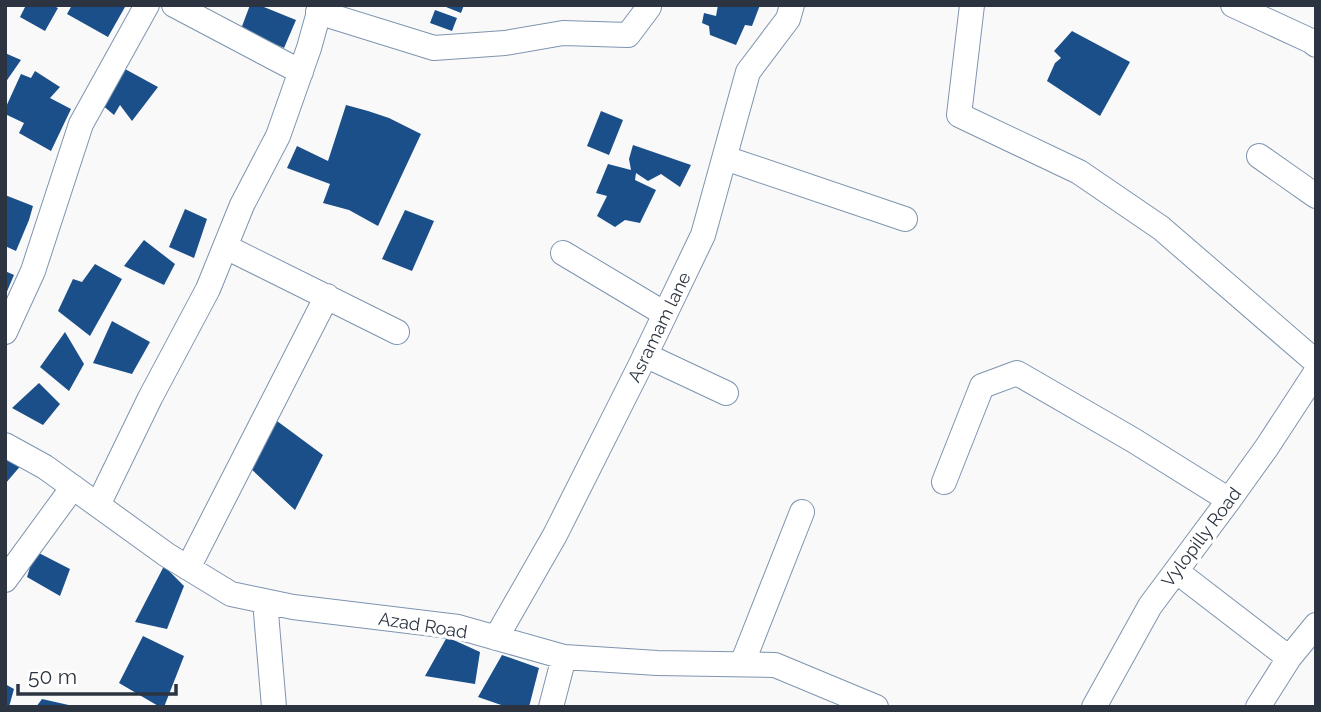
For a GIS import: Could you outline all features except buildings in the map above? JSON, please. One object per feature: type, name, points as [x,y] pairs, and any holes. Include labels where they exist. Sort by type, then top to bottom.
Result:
[{"type":"street","points":[[5,332],[33,271],[81,124],[146,5]]},
{"type":"street","points":[[174,5],[301,72]]},
{"type":"street","name":"Asramam lane","points":[[496,638],[555,535],[703,235],[748,72],[788,19],[792,5]]},
{"type":"street","points":[[972,5],[959,115],[1079,172],[1161,228],[1316,362]]},
{"type":"street","points":[[1233,5],[1316,45]]},
{"type":"street","points":[[98,505],[150,398],[208,289],[242,205],[278,136],[320,9],[434,48],[505,43],[563,33],[628,35],[649,7]]},
{"type":"street","points":[[1259,156],[1316,196]]},
{"type":"street","points":[[725,158],[905,219]]},
{"type":"street","points":[[226,247],[397,332]]},
{"type":"street","points":[[563,253],[665,314]]},
{"type":"street","points":[[188,568],[327,296]]},
{"type":"street","points":[[645,355],[726,393]]},
{"type":"street","points":[[944,482],[982,386],[1017,373],[1133,440],[1229,500]]},
{"type":"street","name":"Vylopilly Road","points":[[1094,707],[1150,606],[1267,447],[1316,373]]},
{"type":"street","name":"Azad Road","points":[[5,445],[45,467],[167,555],[230,594],[293,607],[458,628],[564,657],[657,663],[775,665],[876,707]]},
{"type":"street","points":[[5,580],[73,487]]},
{"type":"street","points":[[742,664],[802,512]]},
{"type":"street","points":[[1176,571],[1289,658]]},
{"type":"street","points":[[265,601],[274,707]]},
{"type":"street","points":[[1258,707],[1289,658],[1316,625]]},
{"type":"street","points":[[551,707],[564,657]]}]
